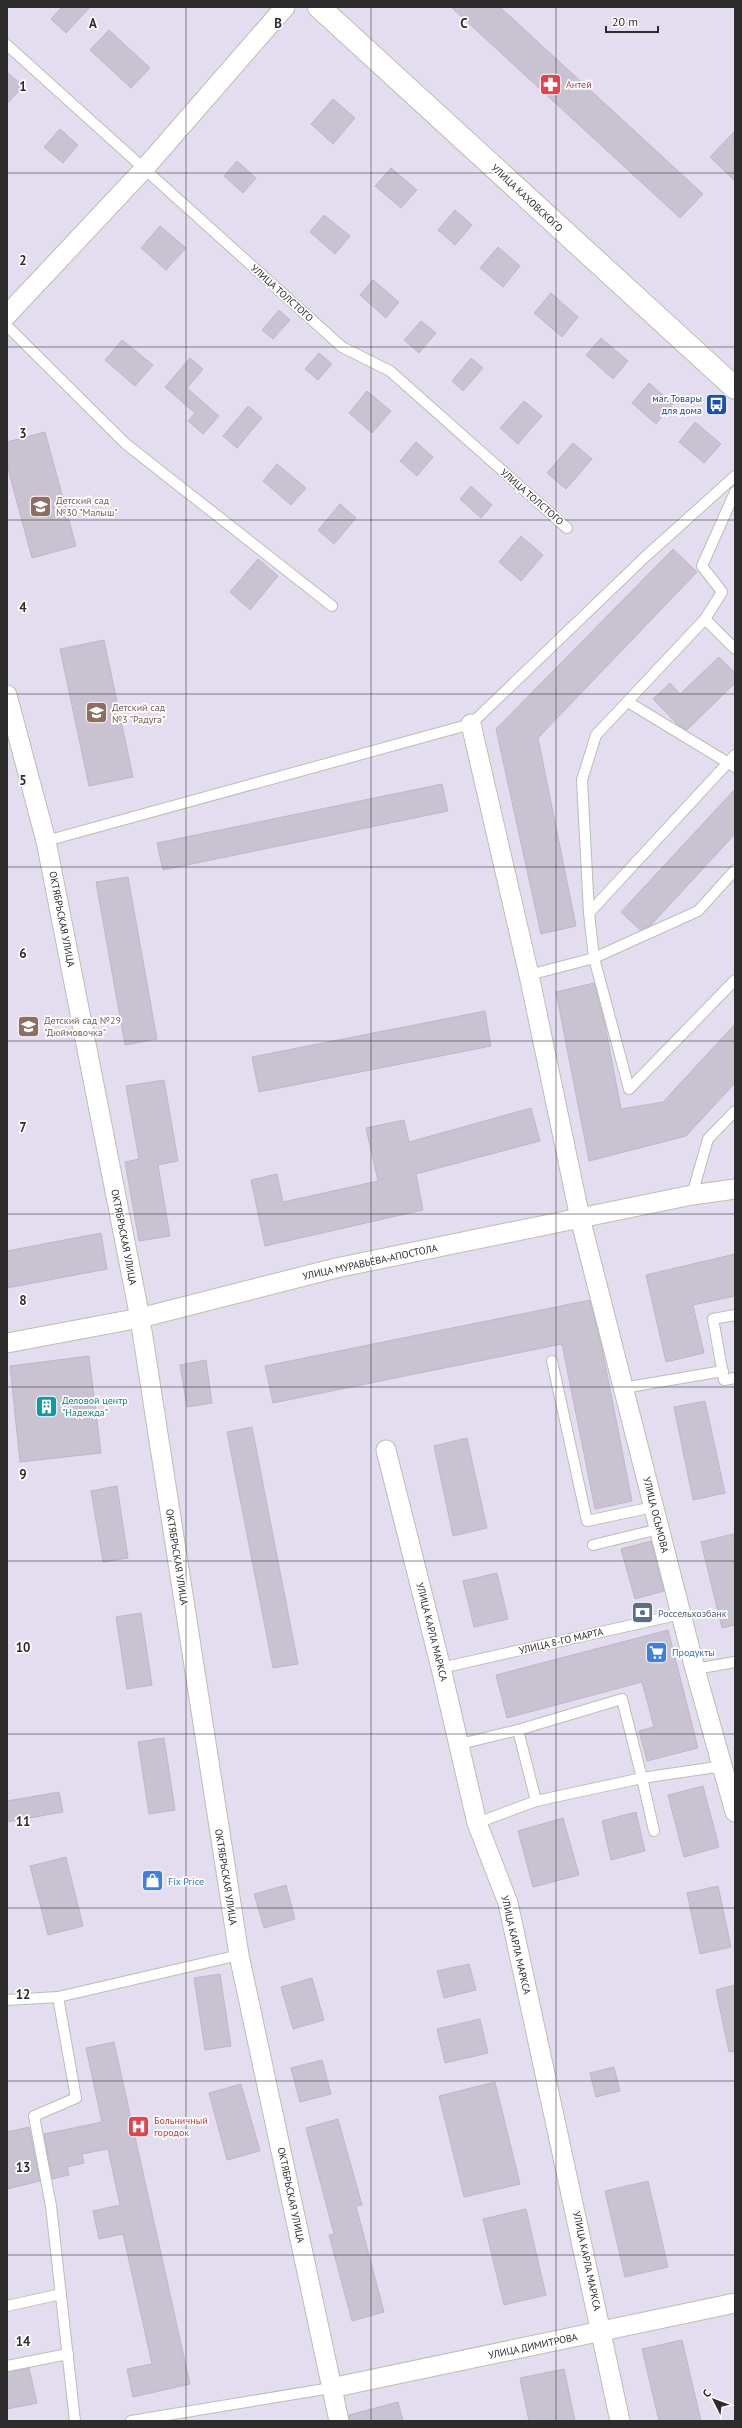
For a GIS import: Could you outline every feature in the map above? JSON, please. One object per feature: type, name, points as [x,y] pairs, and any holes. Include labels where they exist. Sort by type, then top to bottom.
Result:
[{"type":"main road","name":"УЛИЦА КАХОВСКОГО","points":[[319,7],[735,388]]},
{"type":"street","points":[[7,315],[144,169],[285,7]]},
{"type":"street","name":"ОКТЯБРЬСКАЯ УЛИЦА","points":[[7,695],[46,841],[140,1318],[239,1955],[338,2421]]},
{"type":"street","name":"УЛИЦА ОСЬМОВА","points":[[471,724],[529,975],[580,1218],[695,1669],[735,1812]]},
{"type":"street","name":"УЛИЦА МУРАВЬЁВА-АПОСТОЛА","points":[[7,1343],[140,1318],[336,1268],[692,1194],[735,1189]]},
{"type":"street","name":"УЛИЦА КАРЛА МАРКСА","points":[[386,1450],[460,1744],[477,1823],[508,1903],[602,2332],[620,2421]]},
{"type":"street","name":"УЛИЦА ДИМИТРОВА","points":[[331,2388],[735,2303]]},
{"type":"lane","name":"УЛИЦА ТОЛСТОГО","points":[[7,45],[342,347],[390,371],[567,528]]},
{"type":"lane","points":[[7,326],[126,444],[332,606]]},
{"type":"lane","points":[[46,841],[471,724],[645,557],[735,476]]},
{"type":"lane","points":[[735,492],[702,566],[722,592],[705,619],[628,702],[596,734],[582,780],[589,913],[594,958],[629,1089],[735,980]]},
{"type":"lane","points":[[705,619],[735,649]]},
{"type":"lane","points":[[589,913],[733,761],[628,702]]},
{"type":"lane","points":[[529,975],[594,958],[698,911],[735,870]]},
{"type":"lane","points":[[692,1194],[708,1139],[735,1111]]},
{"type":"lane","points":[[735,1315],[713,1319],[724,1380],[735,1378]]},
{"type":"lane","points":[[552,1361],[587,1521],[653,1506]]},
{"type":"lane","points":[[623,1388],[723,1371]]},
{"type":"lane","points":[[593,1545],[659,1529]]},
{"type":"lane","name":"УЛИЦА 8-ГО МАРТА","points":[[441,1668],[681,1614]]},
{"type":"lane","points":[[695,1669],[735,1662]]},
{"type":"lane","points":[[460,1744],[518,1730],[622,1699],[654,1831]]},
{"type":"lane","points":[[518,1730],[536,1801]]},
{"type":"lane","points":[[477,1823],[536,1801],[642,1778],[723,1766]]},
{"type":"lane","points":[[7,2000],[58,1998],[239,1955]]},
{"type":"lane","points":[[58,1998],[76,2098],[34,2116],[47,2180],[75,2421]]},
{"type":"lane","points":[[7,2306],[61,2294]]},
{"type":"lane","points":[[7,2366],[68,2354]]},
{"type":"lane","points":[[131,2421],[331,2388]]},
{"type":"building","points":[[62,7],[90,7],[66,33],[51,19]]},
{"type":"building","points":[[451,7],[500,7],[703,194],[680,218]]},
{"type":"building","points":[[109,30],[150,68],[131,88],[90,50]]},
{"type":"building","points":[[7,72],[23,86],[7,104]]},
{"type":"building","points":[[333,99],[355,118],[333,144],[311,124]]},
{"type":"building","points":[[60,129],[78,145],[63,163],[44,147]]},
{"type":"building","points":[[735,131],[735,181],[710,157]]},
{"type":"building","points":[[237,161],[256,178],[243,193],[224,176]]},
{"type":"building","points":[[391,168],[417,190],[401,208],[375,186]]},
{"type":"building","points":[[455,210],[472,225],[455,245],[438,230]]},
{"type":"building","points":[[324,215],[350,236],[335,254],[310,232]]},
{"type":"building","points":[[160,226],[186,248],[166,270],[141,248]]},
{"type":"building","points":[[498,247],[520,266],[503,287],[480,268]]},
{"type":"building","points":[[373,280],[399,302],[386,318],[360,295]]},
{"type":"building","points":[[551,293],[578,317],[562,337],[534,313]]},
{"type":"building","points":[[279,310],[290,320],[273,339],[262,330]]},
{"type":"building","points":[[421,321],[436,333],[419,353],[404,340]]},
{"type":"building","points":[[601,338],[628,361],[613,379],[586,355]]},
{"type":"building","points":[[122,340],[153,365],[135,386],[105,360]]},
{"type":"building","points":[[319,353],[332,364],[318,380],[305,369]]},
{"type":"building","points":[[190,358],[203,369],[187,388],[219,416],[203,434],[188,421],[195,413],[165,387]]},
{"type":"building","points":[[471,358],[483,368],[463,391],[452,381]]},
{"type":"building","points":[[649,383],[673,404],[656,424],[632,403]]},
{"type":"building","points":[[367,391],[391,411],[372,433],[349,413]]},
{"type":"building","points":[[524,401],[542,416],[518,444],[500,428]]},
{"type":"building","points":[[248,406],[262,418],[237,448],[223,436]]},
{"type":"building","points":[[695,422],[721,444],[704,463],[679,442]]},
{"type":"building","name":"Детский сад №30 \"Малыш\"","points":[[45,432],[76,546],[32,558],[7,465],[7,442]]},
{"type":"building","points":[[416,442],[433,457],[417,476],[400,461]]},
{"type":"building","points":[[573,443],[592,459],[566,489],[547,473]]},
{"type":"building","points":[[277,464],[306,488],[291,505],[263,481]]},
{"type":"building","points":[[471,486],[492,505],[481,518],[460,499]]},
{"type":"building","points":[[340,504],[356,518],[334,544],[318,530]]},
{"type":"building","points":[[521,536],[543,555],[521,581],[499,562]]},
{"type":"building","points":[[673,549],[697,572],[538,738],[576,926],[541,934],[496,729]]},
{"type":"building","points":[[258,559],[278,576],[250,610],[230,592]]},
{"type":"building","name":"Детский сад №3 \"Радуга\"","points":[[104,640],[133,777],[89,786],[60,649]]},
{"type":"building","points":[[719,657],[735,673],[735,683],[687,730],[678,725],[653,699],[670,683],[680,694]]},
{"type":"building","points":[[442,784],[448,811],[163,870],[157,843]]},
{"type":"building","points":[[735,789],[735,834],[651,925],[640,930],[621,912]]},
{"type":"building","points":[[128,877],[157,1039],[125,1045],[96,882]]},
{"type":"building","points":[[594,983],[605,1025],[621,1109],[663,1102],[735,1024],[735,1083],[686,1136],[589,1161],[556,992]]},
{"type":"building","points":[[485,1011],[491,1046],[259,1092],[252,1057]]},
{"type":"building","points":[[164,1080],[178,1161],[158,1165],[170,1236],[139,1241],[125,1162],[139,1159],[126,1086]]},
{"type":"building","points":[[531,1108],[540,1141],[416,1174],[423,1210],[265,1246],[251,1180],[277,1174],[283,1202],[378,1181],[366,1128],[404,1120],[409,1142]]},
{"type":"building","points":[[101,1233],[107,1269],[7,1288],[7,1251]]},
{"type":"building","points":[[735,1254],[735,1296],[693,1305],[704,1353],[666,1362],[646,1275]]},
{"type":"building","points":[[590,1300],[602,1348],[632,1501],[595,1509],[562,1344],[273,1403],[265,1366]]},
{"type":"building","name":"Деловой центр \"Надежда\"","points":[[89,1356],[101,1453],[20,1462],[10,1366]]},
{"type":"building","points":[[206,1360],[212,1403],[187,1407],[180,1365]]},
{"type":"building","points":[[705,1401],[725,1493],[693,1500],[674,1407]]},
{"type":"building","points":[[252,1427],[298,1664],[273,1668],[227,1432]]},
{"type":"building","points":[[467,1438],[487,1528],[453,1536],[434,1446]]},
{"type":"building","points":[[117,1486],[128,1558],[103,1562],[91,1491]]},
{"type":"building","points":[[733,1534],[735,1543],[735,1625],[722,1628],[701,1542]]},
{"type":"building","points":[[651,1541],[664,1591],[635,1599],[621,1549]]},
{"type":"building","points":[[497,1573],[508,1619],[474,1627],[463,1581]]},
{"type":"building","points":[[141,1613],[152,1685],[127,1689],[116,1617]]},
{"type":"building","points":[[668,1630],[698,1748],[647,1761],[639,1731],[654,1727],[642,1682],[507,1718],[496,1675]]},
{"type":"building","points":[[164,1738],[175,1810],[149,1814],[138,1742]]},
{"type":"building","points":[[703,1786],[719,1847],[684,1857],[668,1795]]},
{"type":"building","points":[[59,1792],[63,1812],[7,1822],[7,1801]]},
{"type":"building","points":[[636,1812],[645,1851],[611,1860],[602,1821]]},
{"type":"building","points":[[563,1818],[579,1875],[533,1887],[518,1831]]},
{"type":"building","points":[[66,1857],[83,1926],[48,1935],[30,1866]]},
{"type":"building","points":[[286,1885],[295,1919],[264,1928],[254,1894]]},
{"type":"building","points":[[718,1886],[731,1947],[700,1954],[687,1893]]},
{"type":"building","points":[[469,1964],[476,1990],[444,1998],[437,1971]]},
{"type":"building","points":[[220,1974],[231,2046],[205,2050],[194,1978]]},
{"type":"building","points":[[312,1978],[324,2020],[293,2029],[281,1987]]},
{"type":"building","points":[[735,1985],[735,2051],[729,2052],[716,1990]]},
{"type":"building","points":[[480,2019],[488,2053],[445,2063],[437,2029]]},
{"type":"building","points":[[114,2042],[190,2384],[133,2397],[127,2369],[152,2364],[123,2234],[99,2239],[93,2211],[120,2205],[108,2149],[82,2154],[84,2163],[67,2167],[69,2175],[52,2179],[44,2134],[102,2122],[86,2048]]},
{"type":"building","points":[[322,2060],[331,2094],[300,2102],[291,2068]]},
{"type":"building","points":[[614,2067],[620,2091],[596,2097],[590,2073]]},
{"type":"building","points":[[495,2082],[520,2184],[464,2197],[439,2096]]},
{"type":"building","points":[[241,2084],[260,2151],[227,2160],[209,2093]]},
{"type":"building","points":[[338,2119],[362,2205],[356,2206],[384,2312],[352,2321],[329,2235],[334,2234],[306,2128]]},
{"type":"building","points":[[29,2127],[40,2181],[7,2189],[7,2132]]},
{"type":"building","points":[[648,2181],[668,2267],[625,2277],[605,2191]]},
{"type":"building","points":[[526,2209],[546,2295],[504,2305],[483,2219]]},
{"type":"building","points":[[682,2340],[701,2421],[659,2421],[642,2349]]},
{"type":"building","points":[[29,2368],[37,2403],[7,2409],[7,2372]]},
{"type":"building","points":[[564,2369],[575,2421],[529,2421],[520,2378]]},
{"type":"building","points":[[398,2402],[403,2421],[350,2421],[349,2415]]},
{"type":"place","name":"Антей","points":[[550,84]]},
{"type":"place","name":"маг. Товары для дома","points":[[717,404]]},
{"type":"place","name":"Детский сад №30 \"Малыш\"","points":[[41,506]]},
{"type":"place","name":"Детский сад №3 \"Радуга\"","points":[[97,713]]},
{"type":"place","name":"Детский сад №29 \"Дюймовочка\"","points":[[29,1026]]},
{"type":"place","name":"Деловой центр \"Надежда\"","points":[[46,1406]]},
{"type":"place","name":"Россельхозбанк","points":[[643,1613]]},
{"type":"place","name":"Продукты","points":[[657,1652]]},
{"type":"place","name":"Fix Price","points":[[152,1881]]},
{"type":"place","name":"Больничный городок","points":[[138,2126]]}]
